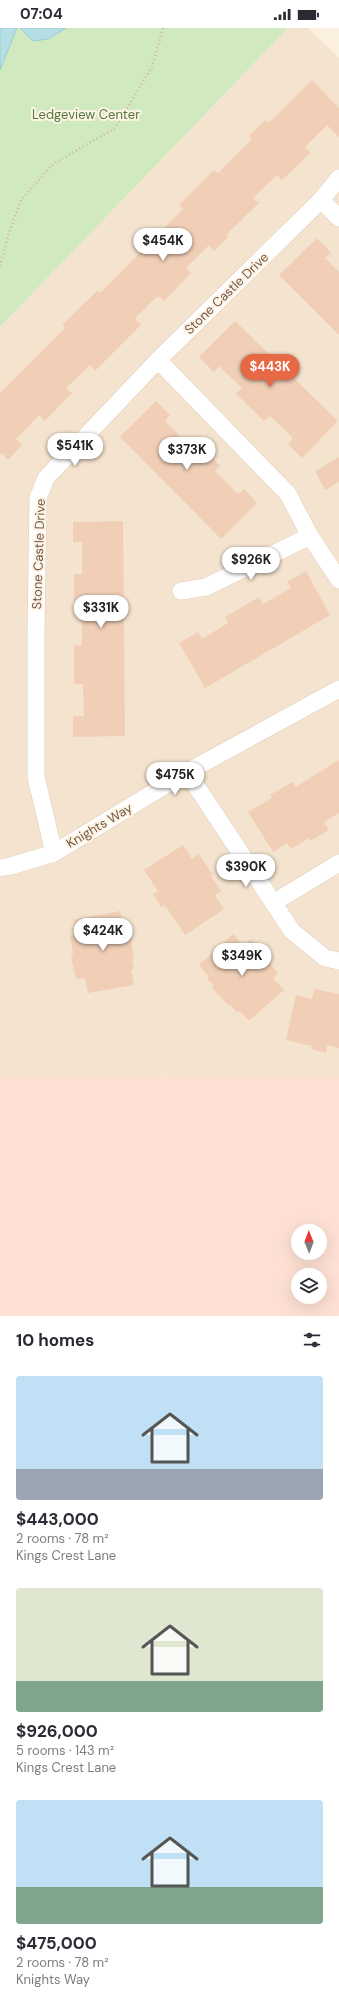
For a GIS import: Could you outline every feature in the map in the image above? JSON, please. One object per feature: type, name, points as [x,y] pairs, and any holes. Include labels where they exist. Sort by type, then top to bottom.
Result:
[{"type":"street","name":"Stone Castle Drive","points":[[54,852],[36,777],[38,498],[46,478],[158,360],[321,200],[339,178]]},
{"type":"street","points":[[321,200],[339,218]]},
{"type":"street","points":[[158,360],[288,494],[310,536],[339,580]]},
{"type":"street","points":[[181,591],[206,587],[310,536]]},
{"type":"street","name":"Knights Way","points":[[0,868],[11,866],[54,852],[187,772],[339,689]]},
{"type":"street","points":[[187,772],[292,931],[325,958],[339,961]]},
{"type":"street","points":[[273,903],[339,863]]},
{"type":"path","points":[[0,266],[9,233],[21,200],[53,164],[115,128],[152,67],[163,28]]},
{"type":"shaded area","points":[[288,28],[308,28],[339,58],[339,1076],[0,1075],[0,327]]},
{"type":"shaded area","points":[[0,1075],[339,1076],[339,1316],[0,1316]]},
{"type":"green space","name":"Ledgeview Center","points":[[0,28],[288,28],[0,327]]},
{"type":"water","points":[[0,28],[17,28],[0,70]]},
{"type":"water","points":[[20,28],[66,28],[48,39],[33,41]]},
{"type":"building","points":[[312,80],[339,108],[339,137],[327,125],[305,147],[310,153],[282,180],[277,175],[253,198],[259,203],[226,235],[228,237],[214,251],[209,245],[186,268],[191,273],[164,301],[158,296],[135,318],[141,325],[95,371],[90,365],[66,388],[72,393],[45,421],[39,415],[16,439],[22,445],[8,460],[2,453],[0,455],[0,393],[65,328],[62,325],[97,291],[100,293],[183,209],[179,205],[214,170],[218,173],[252,139],[249,136],[265,120],[269,123]]},
{"type":"building","points":[[317,238],[331,253],[325,258],[339,272],[339,335],[279,275]]},
{"type":"building","points":[[235,321],[338,421],[302,458],[288,444],[293,438],[270,416],[264,421],[236,394],[242,388],[219,366],[214,372],[199,357]]},
{"type":"building","points":[[156,401],[170,415],[165,421],[188,444],[193,439],[220,466],[215,471],[238,494],[244,489],[257,503],[221,539],[120,437]]},
{"type":"building","points":[[339,457],[339,482],[325,490],[315,471]]},
{"type":"building","points":[[123,521],[125,736],[73,737],[73,716],[84,716],[83,684],[74,684],[74,646],[82,645],[82,612],[74,613],[74,574],[82,574],[82,542],[73,542],[73,522]]},
{"type":"building","points":[[306,571],[330,615],[205,688],[179,643],[198,632],[202,639],[228,623],[225,617],[259,597],[263,604],[291,588],[287,582]]},
{"type":"building","points":[[339,760],[339,813],[324,822],[329,830],[310,841],[309,838],[291,849],[287,843],[273,852],[248,812],[272,798],[270,795],[292,782],[296,787]]},
{"type":"building","points":[[183,845],[192,859],[199,854],[213,875],[211,876],[221,891],[215,895],[224,909],[185,935],[165,905],[161,907],[153,894],[158,891],[144,870]]},
{"type":"building","points":[[120,911],[123,924],[125,923],[127,934],[130,934],[134,958],[132,959],[134,969],[131,969],[134,985],[88,993],[85,978],[76,979],[71,956],[73,955],[70,936],[77,935],[74,920]]},
{"type":"building","points":[[233,934],[244,946],[251,939],[267,957],[265,958],[278,973],[273,978],[284,990],[249,1021],[240,1011],[238,1013],[230,1005],[229,1006],[212,988],[214,986],[207,978],[209,977],[199,965]]},
{"type":"building","points":[[314,989],[339,994],[339,1048],[327,1045],[326,1053],[311,1049],[312,1046],[286,1040],[296,995],[312,999]]}]
